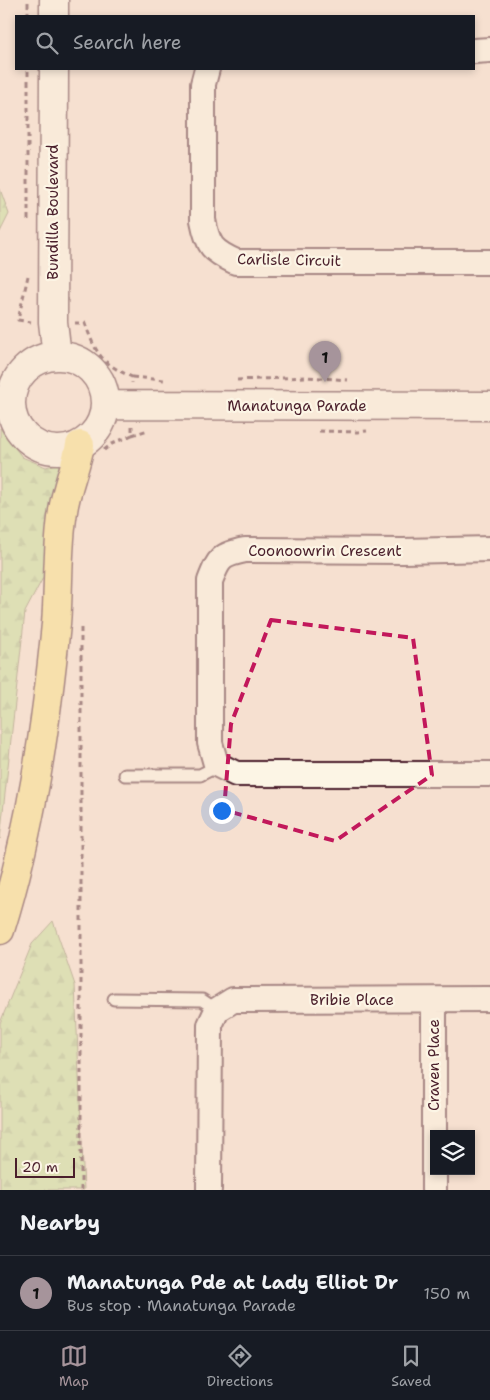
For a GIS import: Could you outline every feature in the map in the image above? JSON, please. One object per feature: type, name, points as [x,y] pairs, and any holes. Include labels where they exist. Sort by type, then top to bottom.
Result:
[{"type":"highway","points":[[0,930],[22,848],[33,796],[55,632],[63,510],[78,459],[90,449]]},
{"type":"street","points":[[54,0],[54,15]]},
{"type":"street","points":[[475,50],[490,50]]},
{"type":"street","name":"Bundilla Boulevard","points":[[54,70],[53,322],[57,356]]},
{"type":"street","name":"Carlisle Circuit","points":[[207,70],[203,84],[203,220],[207,238],[218,254],[236,262],[490,262]]},
{"type":"street","points":[[57,356],[73,358],[86,366],[98,377],[104,392],[105,405],[101,421],[92,435],[90,449],[48,449],[34,444],[21,433],[13,418],[11,402],[15,383],[25,370],[40,359],[57,356]]},
{"type":"street","name":"Manatunga Parade","points":[[105,405],[490,406]]},
{"type":"street","name":"Coonoowrin Crescent","points":[[216,764],[210,744],[210,580],[216,564],[227,554],[245,550],[402,551],[490,549]]},
{"type":"street","points":[[216,764],[236,774],[490,774]]},
{"type":"street","name":"Bribie Place","points":[[217,1010],[233,1000],[490,999]]},
{"type":"street","name":"Craven Place","points":[[434,1000],[434,1190]]},
{"type":"street","points":[[209,1190],[210,1025],[217,1010]]},
{"type":"lane","points":[[125,775],[200,774],[210,770],[216,764]]},
{"type":"lane","points":[[114,999],[202,1000],[217,1010]]},
{"type":"path","points":[[28,0],[28,15]]},
{"type":"path","points":[[28,70],[28,222]]},
{"type":"path","points":[[28,270],[28,279],[18,320],[28,322]]},
{"type":"path","points":[[76,323],[85,323],[97,353],[112,368],[132,377],[132,385]]},
{"type":"path","points":[[90,449],[112,444],[132,435],[132,428]]},
{"type":"path","points":[[81,625],[82,1190]]},
{"type":"highlighted area","points":[[271,620],[413,638],[432,775],[335,841],[224,810],[231,724]]},
{"type":"green space","points":[[0,189],[9,214],[0,232]]},
{"type":"green space","points":[[0,428],[22,457],[46,467],[68,461],[46,572],[25,612],[0,839]]},
{"type":"green space","points":[[53,921],[75,985],[84,1190],[0,1190],[0,1023],[32,944]]},
{"type":"place","name":"Manatunga Pde at Lady Elliot Dr","points":[[325,382]]}]
